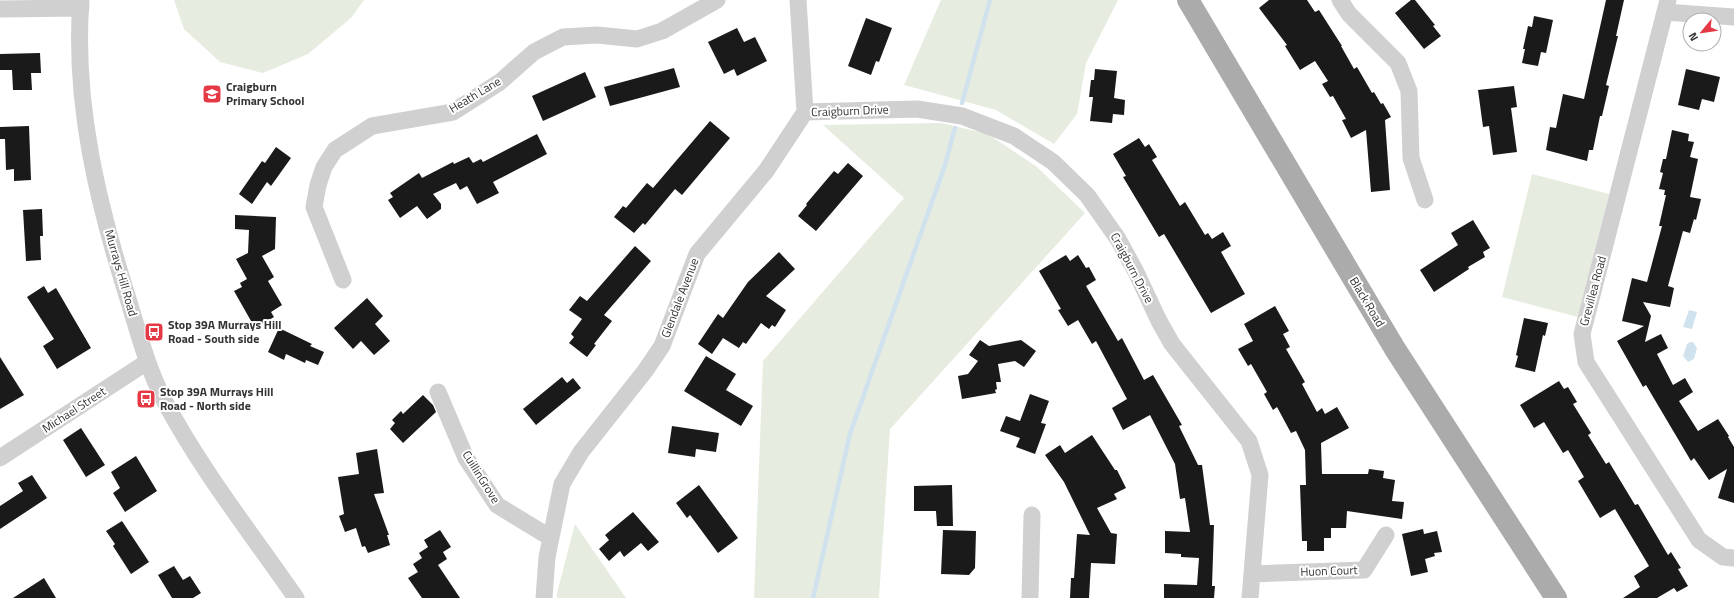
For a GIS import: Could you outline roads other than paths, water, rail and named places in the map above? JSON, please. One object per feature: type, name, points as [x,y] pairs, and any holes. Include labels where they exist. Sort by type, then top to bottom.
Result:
[{"type":"main road","name":"Black Road","points":[[1188,0],[1395,349],[1556,598]]},
{"type":"street","name":"Heath Lane","points":[[343,280],[314,206],[318,185],[324,166],[335,150],[372,126],[453,112],[500,82],[534,52],[563,37],[597,35],[637,39],[662,31],[717,0]]},
{"type":"street","points":[[798,0],[805,112]]},
{"type":"street","points":[[1340,0],[1349,14],[1398,63],[1409,91],[1410,158],[1425,200]]},
{"type":"street","points":[[0,9],[81,4]]},
{"type":"street","name":"Murrays Hill Road","points":[[81,4],[79,52],[86,123],[94,173],[116,261],[148,362],[163,399],[197,457],[296,598]]},
{"type":"street","points":[[1667,6],[1734,17]]},
{"type":"street","name":"Grevillea Road","points":[[1667,6],[1582,334],[1586,362],[1699,540],[1723,557],[1734,558]]},
{"type":"street","name":"Craigburn Drive","points":[[805,112],[917,109],[962,116],[1014,136],[1053,162],[1087,195],[1118,239],[1172,344],[1249,441],[1260,475],[1250,598]]},
{"type":"street","name":"Glendale Avenue","points":[[544,598],[547,557],[562,484],[581,452],[645,372],[662,346],[697,254],[766,171],[805,112]]},
{"type":"street","name":"Michael Street","points":[[0,458],[148,362]]},
{"type":"street","name":"CuillinGrove","points":[[438,392],[466,458],[497,505],[551,538]]},
{"type":"street","points":[[1030,598],[1032,515]]},
{"type":"street","name":"Huon Court","points":[[1252,574],[1364,570],[1386,535]]},
{"type":"water","points":[[1689,310],[1697,312],[1692,329],[1683,327]]},
{"type":"water","points":[[1693,342],[1697,348],[1694,359],[1688,362],[1683,356],[1687,344]]},
{"type":"waterway","points":[[962,103],[990,0]]},
{"type":"waterway","points":[[813,598],[850,434],[945,165],[955,128]]},
{"type":"place","name":"Craigburn Primary School","points":[[212,94]]},
{"type":"place","name":"Stop 39A Murrays Hill Road - South side","points":[[154,332]]},
{"type":"place","name":"Stop 39A Murrays Hill Road - North side","points":[[146,399]]}]
